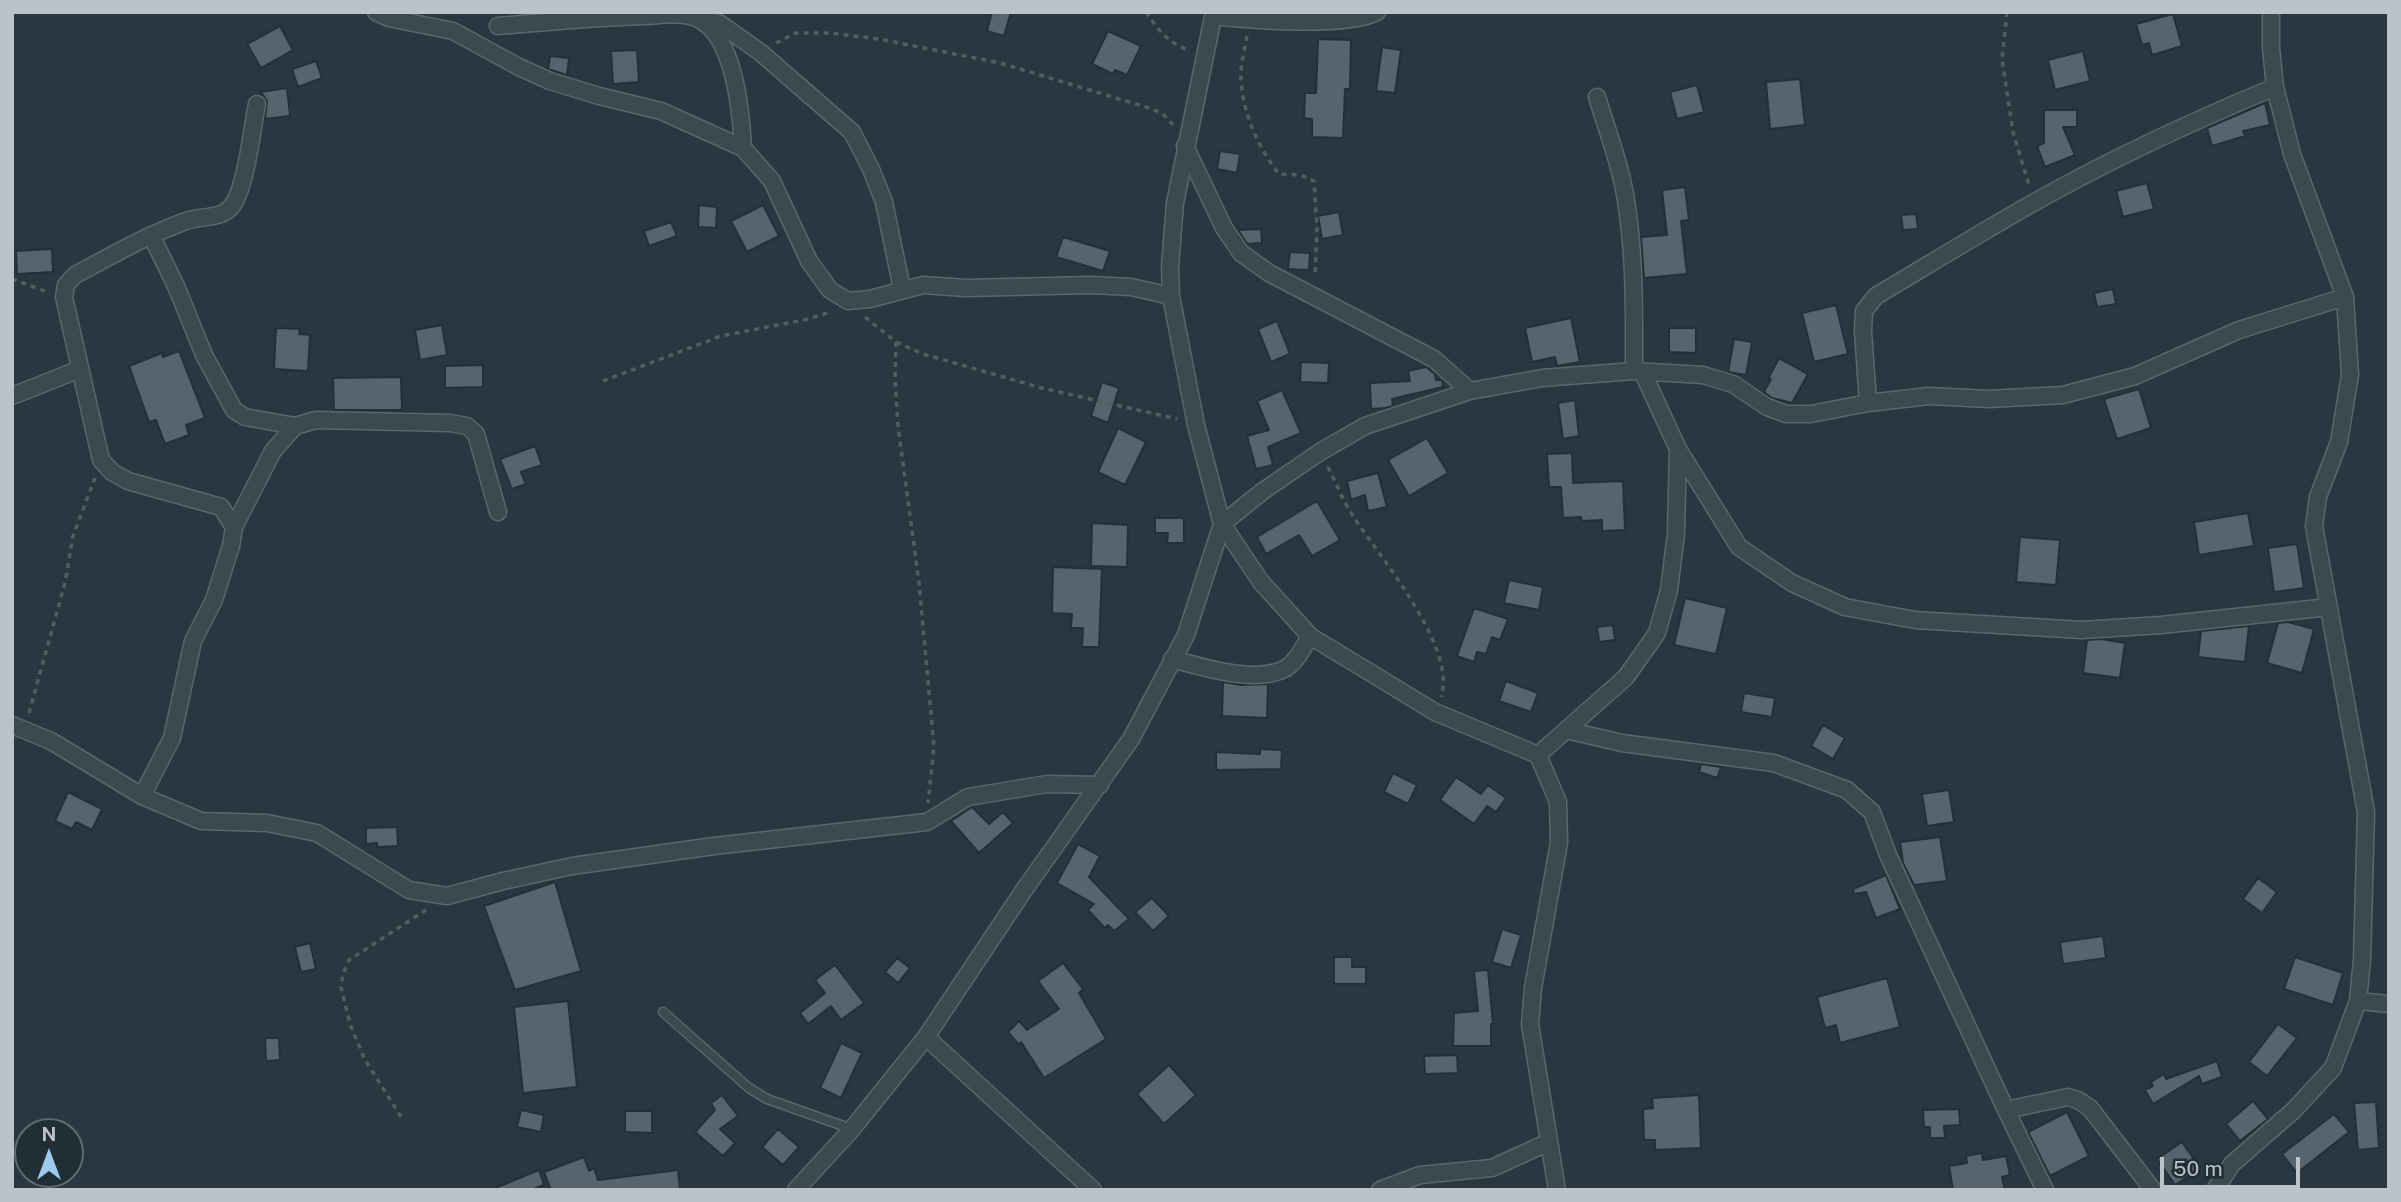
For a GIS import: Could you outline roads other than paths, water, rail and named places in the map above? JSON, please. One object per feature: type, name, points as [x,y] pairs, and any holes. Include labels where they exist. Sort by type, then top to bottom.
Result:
[{"type":"street","points":[[376,12],[389,18],[453,30],[550,81],[661,111],[744,148],[772,181],[809,261],[830,290],[850,303],[923,285],[966,288],[1091,285],[1131,287],[1171,296]]},
{"type":"street","points":[[1377,12],[1343,21],[1249,20],[1213,14],[1175,202],[1170,267],[1171,296],[1196,425],[1222,524],[1261,582],[1310,636],[1435,712],[1538,755],[1558,802],[1559,843],[1533,988],[1530,1024],[1558,1190]]},
{"type":"street","points":[[2216,1190],[2232,1164],[2293,1111],[2333,1068],[2358,1001],[2362,960],[2366,813],[2314,526],[2318,497],[2339,442],[2350,375],[2344,298],[2292,154],[2275,87],[2271,12]]},
{"type":"street","points":[[487,49],[503,19],[674,15],[719,23],[760,52],[852,132],[884,202],[902,289]]},
{"type":"street","points":[[696,18],[715,33],[731,65],[744,148]]},
{"type":"street","points":[[1868,403],[1864,311],[1876,296],[2035,202],[2208,115],[2275,87]]},
{"type":"street","points":[[1597,97],[1618,162],[1627,207],[1638,371],[1678,449],[1739,547],[1792,583],[1845,607],[1915,620],[2082,630],[2161,625],[2329,607]]},
{"type":"street","points":[[234,527],[221,507],[128,481],[112,472],[101,460],[64,298],[66,285],[75,275],[151,236],[189,220],[219,215],[230,210],[242,180],[257,104]]},
{"type":"street","points":[[1185,146],[1224,228],[1241,253],[1269,273],[1314,298],[1434,359],[1470,391]]},
{"type":"street","points":[[151,236],[176,286],[204,355],[234,410],[245,417],[295,426],[316,420],[450,423],[467,426],[476,434],[498,512]]},
{"type":"street","points":[[796,1190],[852,1129],[926,1038],[1024,890],[1131,739],[1186,635],[1222,524],[1263,491],[1320,452],[1365,426],[1470,391],[1542,378],[1638,371],[1703,375],[1733,384],[1767,407],[1786,414],[1811,414],[1868,403],[1929,396],[1989,399],[2063,396],[2135,376],[2239,330],[2344,298]]},
{"type":"street","points":[[12,396],[80,369]]},
{"type":"street","points":[[142,796],[172,738],[193,641],[214,600],[231,547],[234,527],[273,451],[295,426]]},
{"type":"street","points":[[1538,755],[1626,677],[1657,633],[1669,590],[1676,534],[1678,449]]},
{"type":"street","points":[[1172,659],[1205,668],[1261,675],[1283,670],[1295,659],[1310,636]]},
{"type":"street","points":[[19,727],[51,741],[142,796],[201,821],[267,823],[317,832],[409,890],[447,896],[572,866],[714,846],[926,822],[968,797],[1047,785],[1100,785]]},
{"type":"street","points":[[1566,730],[1622,743],[1774,763],[1847,790],[1872,812],[1888,855],[2045,1190]]},
{"type":"street","points":[[2358,1001],[2389,1004]]},
{"type":"street","points":[[926,1038],[1093,1190]]},
{"type":"street","points":[[2006,1110],[2068,1097],[2078,1100],[2090,1108],[2153,1190]]},
{"type":"street","points":[[1380,1190],[1420,1175],[1492,1168],[1549,1142]]},
{"type":"lane","points":[[663,1012],[749,1088],[767,1099],[852,1129]]}]
